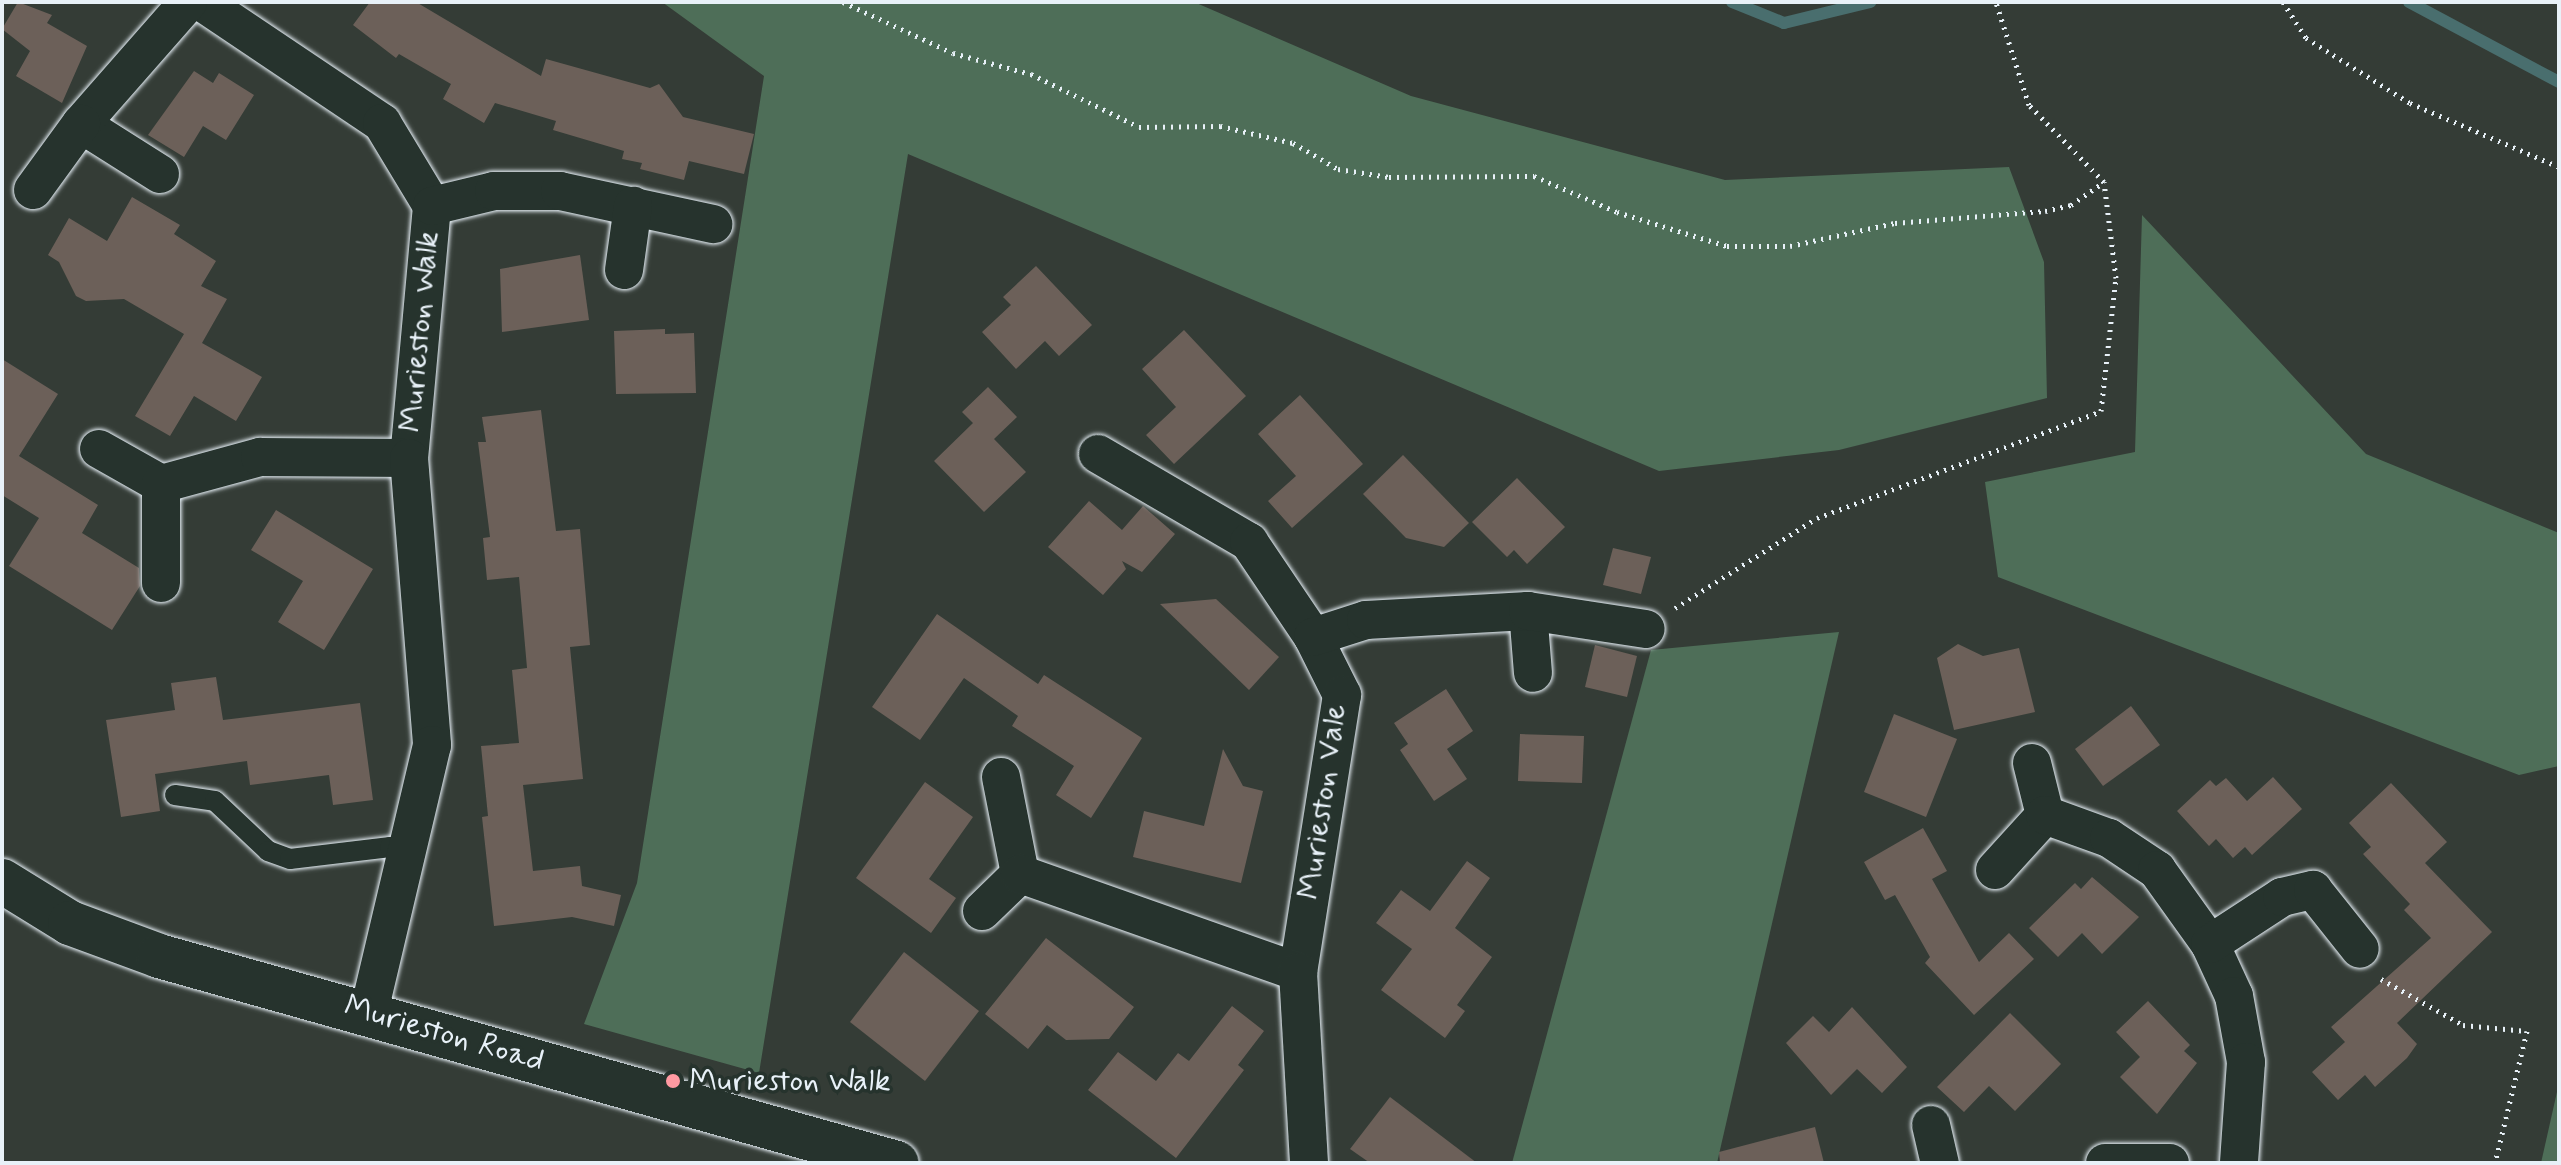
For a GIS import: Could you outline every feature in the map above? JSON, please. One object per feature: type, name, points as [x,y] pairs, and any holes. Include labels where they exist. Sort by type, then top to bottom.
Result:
[{"type":"street","points":[[33,190],[81,124],[188,2]]},
{"type":"street","name":"Murieston Walk","points":[[202,2],[382,123],[432,206],[409,458],[432,745],[369,1012]]},
{"type":"street","points":[[81,124],[160,174]]},
{"type":"street","name":"Murieston Walk","points":[[432,206],[494,191],[560,191],[713,224]]},
{"type":"street","points":[[624,270],[633,206]]},
{"type":"street","points":[[99,449],[161,484],[161,583]]},
{"type":"street","name":"Murieston Vale","points":[[1098,454],[1249,542],[1313,637],[1342,695],[1298,972],[1309,1163]]},
{"type":"street","name":"Murieston Walk","points":[[161,484],[260,457],[409,458]]},
{"type":"street","points":[[1528,611],[1533,673]]},
{"type":"street","points":[[1313,637],[1366,620],[1528,611],[1646,629]]},
{"type":"street","points":[[2032,763],[2045,815]]},
{"type":"street","points":[[1001,777],[1020,874]]},
{"type":"street","points":[[1995,870],[2045,815]]},
{"type":"street","points":[[2045,815],[2109,838],[2157,870],[2210,944],[2234,996],[2246,1062],[2239,1163]]},
{"type":"street","points":[[1020,874],[1298,972]]},
{"type":"street","points":[[982,911],[1020,874]]},
{"type":"street","name":"Murieston Road","points":[[2,881],[70,923],[159,956],[369,1012],[817,1151],[897,1163]]},
{"type":"street","points":[[2210,944],[2282,897],[2313,890],[2360,949]]},
{"type":"street","points":[[1931,1125],[1940,1163]]},
{"type":"street","points":[[2105,1163],[2170,1163]]},
{"type":"lane","points":[[175,795],[215,801],[268,851],[290,859],[390,847],[407,851]]},
{"type":"path","points":[[843,2],[953,53],[1031,74],[1139,127],[1220,126],[1293,143],[1338,169],[1389,177],[1534,176],[1617,212],[1727,246],[1790,246],[1895,223],[2045,211],[2071,205],[2104,182]]},
{"type":"path","points":[[1646,629],[1817,518],[2101,411],[2116,278],[2104,182],[2029,105],[1996,2]]},
{"type":"path","points":[[2283,2],[2306,38],[2410,103],[2559,167]]},
{"type":"path","points":[[2360,949],[2357,976],[2382,979],[2463,1025],[2527,1031],[2495,1163]]},
{"type":"green space","points":[[662,2],[1194,2],[1411,96],[1725,180],[2009,167],[2044,262],[2047,398],[1839,450],[1659,471],[908,154],[759,1073],[584,1024],[637,883],[764,76]]},
{"type":"green space","points":[[2142,215],[2366,454],[2559,533],[2559,766],[2519,775],[1998,577],[1985,482],[2135,452]]},
{"type":"green space","points":[[1839,632],[1717,1163],[1512,1163],[1651,650]]},
{"type":"green space","points":[[2559,1083],[2559,1163],[2541,1163]]},
{"type":"building","points":[[18,2],[52,15],[47,23],[87,46],[62,103],[16,76],[30,51],[2,29]]},
{"type":"building","points":[[370,2],[416,2],[541,76],[546,59],[650,88],[659,84],[683,117],[754,134],[744,174],[689,161],[684,180],[640,169],[642,163],[622,159],[624,151],[553,130],[556,121],[495,103],[484,123],[443,99],[451,84],[399,54],[396,58],[353,25]]},
{"type":"building","points":[[194,71],[213,83],[219,73],[254,95],[226,140],[203,126],[184,157],[148,135]]},
{"type":"building","points":[[132,197],[180,225],[174,234],[216,261],[201,286],[227,299],[202,343],[262,377],[236,421],[194,396],[170,436],[135,416],[184,334],[124,299],[86,301],[76,296],[59,262],[48,255],[69,218],[107,241]]},
{"type":"building","points":[[580,255],[589,320],[502,332],[500,269]]},
{"type":"building","points":[[1036,266],[1092,325],[1059,356],[1045,341],[1016,369],[982,332],[1011,305],[1003,297]]},
{"type":"building","points":[[665,329],[665,334],[694,333],[696,393],[616,394],[614,331]]},
{"type":"building","points":[[1184,330],[1246,396],[1174,464],[1146,435],[1176,407],[1142,369]]},
{"type":"building","points":[[2,359],[58,394],[19,456],[98,505],[82,533],[139,568],[140,586],[112,630],[9,566],[39,518],[2,495]]},
{"type":"building","points":[[988,387],[1017,417],[994,439],[1026,472],[984,512],[934,461],[973,423],[962,412]]},
{"type":"building","points":[[1300,395],[1363,464],[1292,528],[1268,501],[1296,476],[1258,434]]},
{"type":"building","points":[[541,410],[556,531],[580,529],[590,645],[570,647],[583,779],[523,785],[533,871],[580,866],[582,886],[621,895],[614,926],[572,917],[494,926],[482,817],[488,816],[481,746],[519,743],[512,670],[527,668],[519,577],[487,580],[483,538],[490,537],[478,442],[486,442],[482,417]]},
{"type":"building","points":[[1403,455],[1469,523],[1444,547],[1406,538],[1363,494]]},
{"type":"building","points":[[1517,478],[1565,527],[1527,564],[1514,550],[1507,557],[1472,522]]},
{"type":"building","points":[[1089,501],[1122,530],[1143,506],[1175,534],[1142,572],[1122,561],[1126,569],[1103,595],[1048,547]]},
{"type":"building","points":[[276,510],[373,569],[324,650],[278,622],[303,581],[251,550]]},
{"type":"building","points":[[1613,548],[1651,557],[1641,594],[1603,585]]},
{"type":"building","points":[[1216,599],[1279,657],[1249,690],[1160,604]]},
{"type":"building","points":[[937,614],[1038,684],[1044,675],[1142,738],[1091,818],[1056,795],[1074,766],[1012,726],[1018,716],[964,678],[920,740],[872,707]]},
{"type":"building","points":[[1958,644],[1983,656],[2019,648],[2035,712],[1954,730],[1937,658]]},
{"type":"building","points":[[1595,645],[1637,656],[1627,697],[1585,687]]},
{"type":"building","points":[[216,677],[223,720],[360,703],[373,800],[333,805],[329,775],[250,785],[247,761],[155,774],[160,811],[121,817],[106,720],[175,710],[171,683]]},
{"type":"building","points":[[1446,689],[1473,731],[1447,749],[1467,779],[1434,801],[1400,750],[1408,744],[1394,723]]},
{"type":"building","points":[[2131,706],[2160,745],[2103,786],[2075,749]]},
{"type":"building","points":[[1894,714],[1957,739],[1926,817],[1864,792]]},
{"type":"building","points":[[1520,734],[1584,736],[1582,783],[1518,781]]},
{"type":"building","points":[[1223,749],[1243,786],[1263,791],[1241,883],[1133,857],[1144,811],[1204,826]]},
{"type":"building","points":[[2273,777],[2302,809],[2252,855],[2245,847],[2233,858],[2216,839],[2209,846],[2177,811],[2210,780],[2216,786],[2226,778],[2247,801]]},
{"type":"building","points":[[925,782],[973,817],[929,879],[956,898],[931,933],[856,878]]},
{"type":"building","points":[[2391,783],[2447,842],[2425,863],[2492,932],[2397,1023],[2417,1044],[2407,1058],[2375,1087],[2365,1075],[2338,1100],[2312,1072],[2345,1042],[2331,1027],[2431,938],[2404,910],[2410,904],[2363,854],[2371,847],[2349,823]]},
{"type":"building","points":[[1923,828],[1947,871],[1932,879],[1979,962],[2009,933],[2034,959],[1974,1015],[1925,963],[1930,957],[1895,895],[1885,900],[1864,862]]},
{"type":"building","points":[[1467,861],[1490,878],[1455,928],[1492,957],[1457,1005],[1465,1011],[1445,1038],[1381,990],[1412,949],[1376,923],[1401,890],[1430,911]]},
{"type":"building","points":[[2092,877],[2139,917],[2102,954],[2082,933],[2058,957],[2029,928],[2075,883],[2081,889]]},
{"type":"building","points":[[1046,938],[1134,1007],[1109,1039],[1066,1040],[1047,1025],[1028,1049],[985,1014]]},
{"type":"building","points":[[904,952],[979,1011],[925,1081],[850,1022]]},
{"type":"building","points":[[2148,1001],[2190,1045],[2184,1051],[2197,1063],[2157,1114],[2120,1077],[2140,1057],[2116,1032]]},
{"type":"building","points":[[1232,1006],[1264,1031],[1238,1065],[1244,1070],[1176,1158],[1088,1090],[1118,1052],[1156,1081],[1178,1053],[1189,1061]]},
{"type":"building","points":[[1852,1007],[1907,1067],[1882,1093],[1857,1069],[1831,1095],[1786,1043],[1813,1016],[1829,1032]]},
{"type":"building","points":[[2010,1013],[2061,1064],[2015,1111],[1989,1086],[1964,1112],[1937,1087]]},
{"type":"building","points":[[1390,1097],[1477,1163],[1370,1163],[1350,1149]]},
{"type":"building","points":[[1815,1127],[1824,1163],[1720,1163],[1719,1152]]},
{"type":"waterway","points":[[1732,2],[1784,23],[1870,2]]},
{"type":"waterway","points":[[2409,2],[2559,82]]},
{"type":"place","name":"Murieston Walk","points":[[673,1081]]}]
